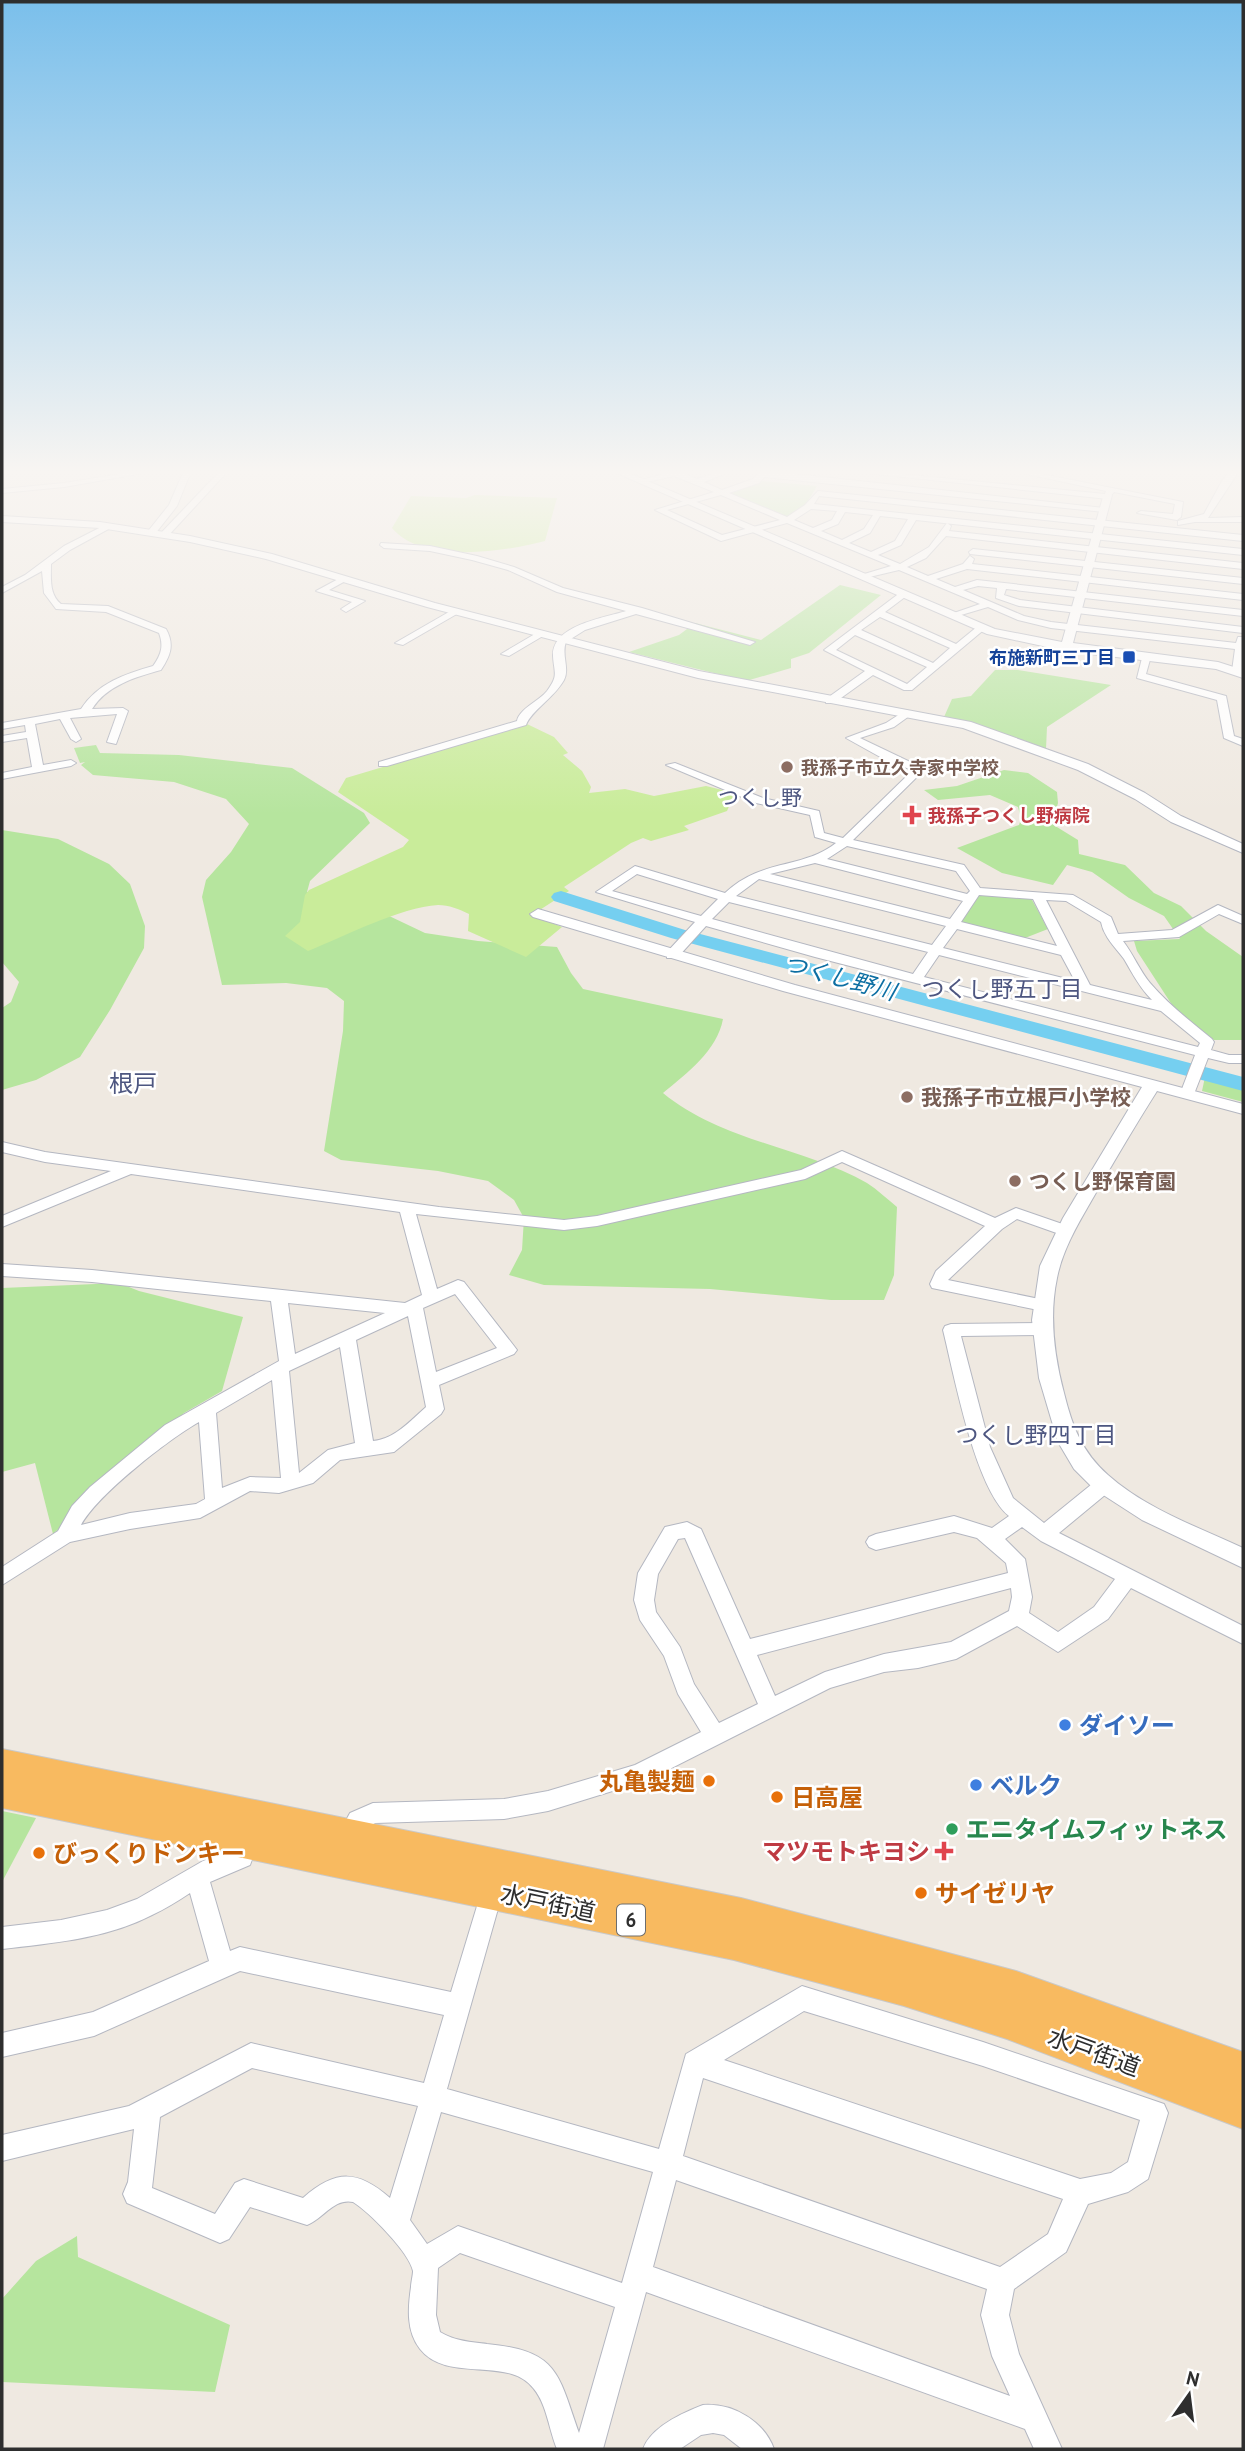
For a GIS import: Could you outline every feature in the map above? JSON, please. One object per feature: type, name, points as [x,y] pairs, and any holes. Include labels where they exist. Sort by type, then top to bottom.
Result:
[{"type":"highway","name":"水戸街道","points":[[2,1765],[755,1921],[1016,1991],[1243,2072]]},
{"type":"highway","name":"水戸街道","points":[[2,1791],[734,1941],[904,1986],[1007,2020],[1243,2108]]},
{"type":"street","points":[[46,585],[54,604],[59,607],[108,609],[158,629],[166,635],[168,651],[157,668],[122,678],[92,701],[85,712]]},
{"type":"street","points":[[332,585],[321,591],[360,601],[346,609]]},
{"type":"street","points":[[367,585],[731,681],[966,725],[1063,758],[1140,796],[1192,828],[1243,849]]},
{"type":"street","points":[[546,585],[750,642]]},
{"type":"street","points":[[884,585],[981,628],[1024,640],[1218,666],[1240,672],[1243,614],[997,585]]},
{"type":"street","points":[[943,585],[1021,618],[1072,627],[1241,647]]},
{"type":"street","points":[[955,590],[970,585]]},
{"type":"street","points":[[1066,647],[1082,585]]},
{"type":"street","points":[[1140,585],[1243,597]]},
{"type":"street","points":[[1002,586],[999,596],[1019,603],[1243,630]]},
{"type":"street","points":[[904,594],[829,650],[908,688],[981,628]]},
{"type":"street","points":[[954,616],[988,604]]},
{"type":"street","points":[[383,764],[522,723],[523,716],[553,692],[559,681],[562,673],[558,660],[559,645],[565,638],[582,628],[639,610]]},
{"type":"street","points":[[400,643],[457,611]]},
{"type":"street","points":[[880,612],[958,648]]},
{"type":"street","points":[[855,631],[934,667]]},
{"type":"street","points":[[506,654],[543,633]]},
{"type":"street","points":[[1146,656],[1141,676],[1222,698],[1229,738],[1243,743]]},
{"type":"street","points":[[830,701],[872,671]]},
{"type":"street","points":[[2,726],[85,712],[124,711],[112,742]]},
{"type":"street","points":[[672,955],[745,882],[831,854],[920,769],[895,761],[851,738],[890,725],[907,714]]},
{"type":"street","points":[[64,716],[76,739]]},
{"type":"street","points":[[29,721],[38,769]]},
{"type":"street","points":[[2,739],[31,734]]},
{"type":"street","points":[[2,776],[71,763]]},
{"type":"street","points":[[671,765],[760,801],[816,813],[819,835],[960,868],[973,895]]},
{"type":"street","points":[[817,860],[973,895],[1069,898],[1107,920],[1109,931],[1131,960],[1142,982],[1166,1008],[1207,1042],[1188,1094]]},
{"type":"street","points":[[1166,1008],[729,898],[635,870],[602,892],[704,923],[1229,1059],[1243,1059]]},
{"type":"street","points":[[757,876],[1066,951]]},
{"type":"street","points":[[917,978],[973,895]]},
{"type":"street","points":[[1037,895],[1084,988]]},
{"type":"street","points":[[1115,938],[1175,934],[1218,909],[1243,920]]},
{"type":"street","points":[[538,914],[672,955],[1243,1109]]},
{"type":"street","points":[[1152,1085],[1065,1231],[1046,1277],[1042,1329],[1045,1364],[1075,1457],[1104,1485],[1128,1501],[1243,1558]]},
{"type":"street","points":[[2,1147],[45,1157],[407,1208],[564,1225],[597,1221],[805,1174],[842,1156],[996,1225]]},
{"type":"street","points":[[2,1222],[134,1168]]},
{"type":"street","points":[[407,1208],[431,1298]]},
{"type":"street","points":[[1043,1305],[938,1284],[942,1275],[996,1225],[1016,1213],[1065,1231]]},
{"type":"street","points":[[2,1270],[92,1276],[410,1308]]},
{"type":"street","points":[[65,1536],[79,1511],[97,1492],[171,1430],[284,1366],[458,1286],[508,1350],[429,1382]]},
{"type":"street","points":[[279,1296],[290,1483]]},
{"type":"street","points":[[2,1577],[65,1536],[130,1521],[200,1511],[214,1501],[250,1484],[279,1486],[290,1483],[306,1478],[334,1455],[365,1447],[388,1447],[401,1439],[435,1409],[410,1308]]},
{"type":"street","points":[[1042,1329],[951,1330],[990,1472],[1006,1503],[1045,1533],[1243,1636]]},
{"type":"street","points":[[347,1339],[365,1447]]},
{"type":"street","points":[[207,1410],[214,1501]]},
{"type":"street","points":[[1045,1533],[1104,1485]]},
{"type":"street","points":[[991,1539],[1023,1516]]},
{"type":"street","points":[[348,1837],[358,1820],[373,1813],[503,1809],[548,1801],[640,1773],[825,1681],[884,1663],[918,1659],[956,1650],[1018,1616],[1022,1598],[1015,1559],[983,1532],[954,1524],[876,1542]]},
{"type":"street","points":[[714,1734],[685,1688],[673,1653],[648,1614],[643,1600],[648,1573],[672,1532],[687,1530],[694,1534],[770,1708]]},
{"type":"street","points":[[1018,1616],[1058,1643],[1101,1613],[1128,1576]]},
{"type":"street","points":[[746,1649],[1019,1578]]},
{"type":"street","points":[[2,1938],[107,1922],[142,1908],[197,1877],[242,1857],[248,1841]]},
{"type":"street","points":[[197,1877],[223,1967]]},
{"type":"street","points":[[396,2224],[492,1891]]},
{"type":"street","points":[[2,2045],[94,2024],[240,1959],[458,2006]]},
{"type":"street","points":[[589,2449],[695,2063],[759,2027],[802,1998],[983,2054],[1156,2113],[1139,2170],[1133,2176],[1094,2192],[1080,2192],[695,2063]]},
{"type":"street","points":[[2,2148],[131,2118],[251,2055],[433,2097],[668,2164],[1002,2281]]},
{"type":"street","points":[[148,2110],[141,2182],[136,2194],[220,2230],[244,2192],[307,2212],[332,2191],[349,2188],[366,2194],[396,2224],[423,2262],[426,2270],[423,2328],[429,2341],[454,2353],[513,2360],[537,2370],[549,2384],[566,2440],[572,2449]]},
{"type":"street","points":[[1048,2449],[1006,2356],[995,2315],[1002,2281],[1056,2244],[1080,2192]]},
{"type":"street","points":[[423,2262],[458,2239],[634,2287],[1032,2418]]},
{"type":"street","points":[[657,2449],[695,2422],[718,2419],[744,2429],[760,2449]]},
{"type":"green space","points":[[839,585],[881,595],[809,653],[791,659],[791,668],[746,681],[629,652],[679,635],[695,623],[761,640]]},
{"type":"green space","points":[[995,670],[1018,670],[1111,685],[1047,727],[1046,749],[944,717],[952,699],[971,696]]},
{"type":"green space","points":[[527,724],[554,737],[568,753],[563,755],[582,771],[591,787],[589,793],[625,789],[654,796],[706,786],[735,793],[727,811],[684,826],[689,830],[651,841],[643,838],[631,843],[564,887],[569,891],[532,915],[562,927],[526,957],[468,931],[469,914],[442,905],[407,911],[308,951],[285,936],[300,922],[305,895],[309,890],[403,847],[409,840],[338,792],[346,778]]},
{"type":"green space","points":[[96,745],[100,753],[179,755],[292,768],[364,813],[370,823],[310,881],[307,892],[331,901],[385,914],[425,933],[478,941],[557,947],[583,989],[723,1019],[720,1031],[708,1051],[663,1093],[711,1122],[843,1171],[867,1183],[897,1207],[894,1275],[884,1300],[831,1300],[710,1289],[544,1285],[509,1275],[522,1250],[524,1218],[514,1200],[488,1181],[438,1171],[341,1160],[324,1151],[343,1031],[344,1001],[327,988],[286,983],[222,985],[202,897],[206,880],[231,852],[249,824],[226,799],[174,782],[93,775],[81,765],[85,762],[80,763],[74,748]]},
{"type":"green space","points":[[1004,770],[1028,773],[1057,792],[1058,803],[1052,824],[1078,840],[1079,854],[1125,865],[1154,893],[1181,906],[1206,931],[1243,957],[1243,1040],[1214,1040],[1174,1008],[1137,951],[1134,941],[1180,939],[1164,916],[1129,898],[1092,872],[1067,865],[1053,885],[1002,873],[957,848],[1019,825],[1021,819],[1018,807],[990,795],[938,800],[924,790],[957,786]]},
{"type":"green space","points":[[2,830],[58,839],[109,864],[130,884],[145,926],[144,948],[80,1057],[36,1080],[2,1090],[2,1008],[11,1002],[19,982],[2,962]]},
{"type":"green space","points":[[981,894],[1031,898],[1048,929],[1025,938],[962,923],[960,921],[976,896]]},
{"type":"green space","points":[[1205,1077],[1243,1087],[1243,1102],[1202,1091]]},
{"type":"green space","points":[[119,1283],[139,1291],[243,1317],[222,1391],[184,1413],[157,1441],[53,1534],[35,1463],[2,1472],[2,1288]]},
{"type":"green space","points":[[2,1811],[36,1818],[2,1882]]},
{"type":"green space","points":[[77,2236],[78,2257],[230,2325],[215,2392],[2,2382],[2,2299],[36,2261]]},
{"type":"waterway","name":"つくし野川","points":[[561,897],[678,934],[1243,1084]]},
{"type":"place","name":"布施新町三丁目","points":[[1129,657]]},
{"type":"place","name":"我孫子市立久寺家中学校","points":[[787,767]]},
{"type":"place","name":"我孫子つくし野病院","points":[[912,815]]},
{"type":"place","name":"我孫子市立根戸小学校","points":[[907,1097]]},
{"type":"place","name":"つくし野保育園","points":[[1015,1181]]},
{"type":"place","name":"ダイソー","points":[[1065,1725]]},
{"type":"place","name":"丸亀製麺","points":[[709,1781]]},
{"type":"place","name":"ベルク","points":[[976,1785]]},
{"type":"place","name":"日高屋","points":[[777,1797]]},
{"type":"place","name":"エニタイムフィットネス","points":[[952,1829]]},
{"type":"place","name":"マツモトキヨシ","points":[[944,1851]]},
{"type":"place","name":"びっくりドンキー","points":[[39,1853]]},
{"type":"place","name":"サイゼリヤ","points":[[921,1893]]},
{"type":"district","name":"つくし野","points":[[760,797]]},
{"type":"district","name":"つくし野五丁目","points":[[1002,988]]},
{"type":"district","name":"根戸","points":[[133,1083]]},
{"type":"district","name":"つくし野四丁目","points":[[1036,1434]]}]
